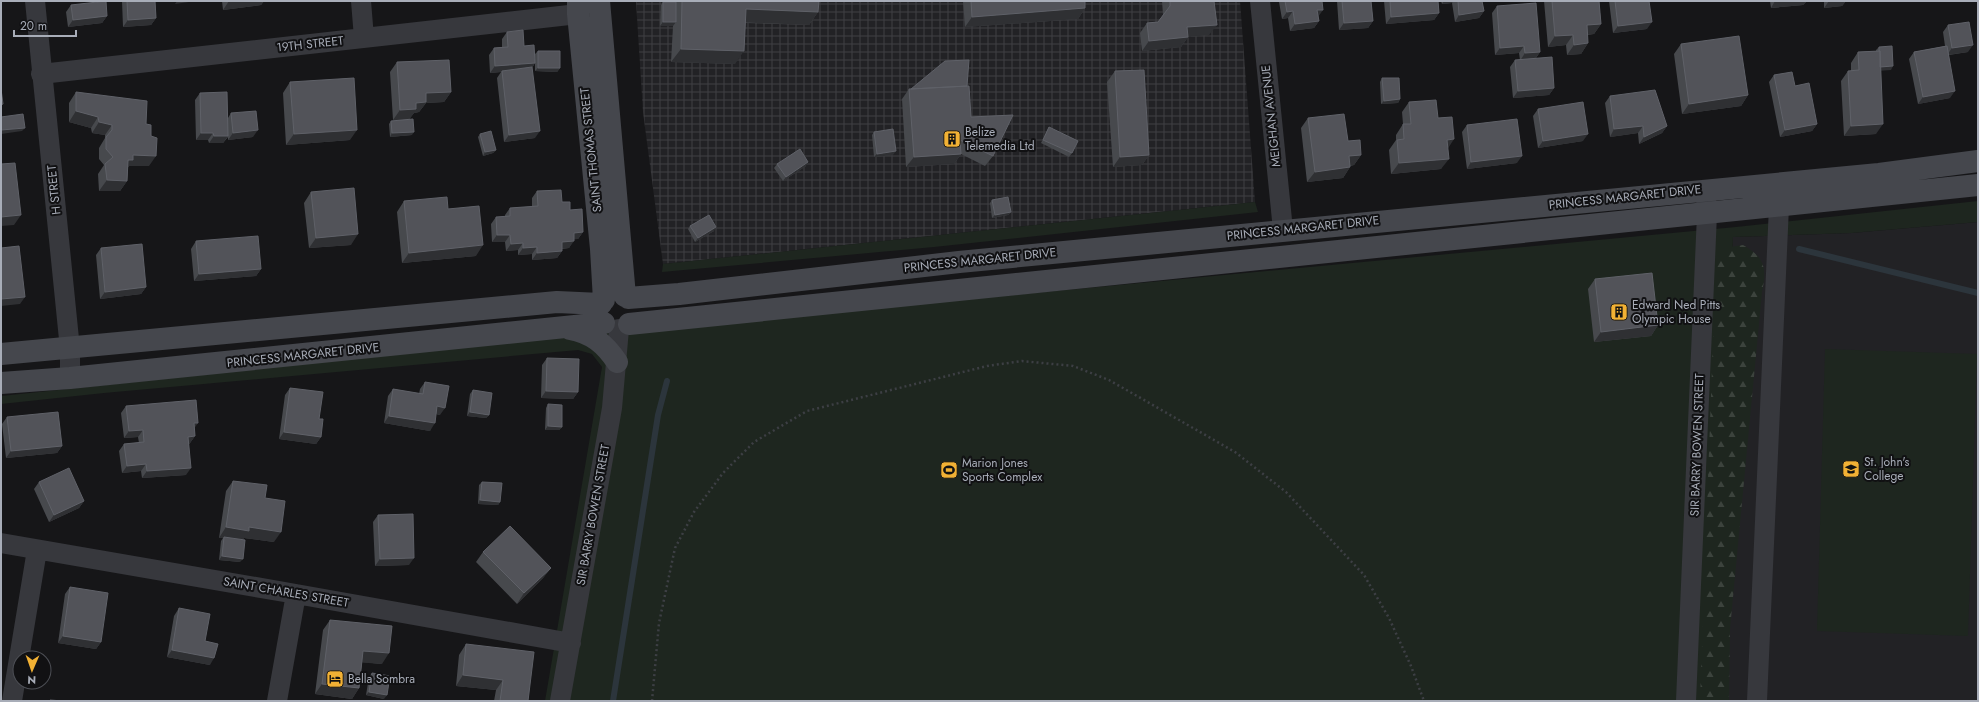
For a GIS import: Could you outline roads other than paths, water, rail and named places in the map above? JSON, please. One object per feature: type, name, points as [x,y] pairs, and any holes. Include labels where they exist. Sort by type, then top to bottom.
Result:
[{"type":"main road","name":"SAINT THOMAS STREET","points":[[599,1],[616,310]]},
{"type":"main road","name":"SAINT THOMAS STREET","points":[[578,7],[601,250],[616,310]]},
{"type":"main road","name":"PRINCESS MARGARET DRIVE","points":[[1,383],[70,378],[567,328],[616,310],[679,294],[959,262],[1706,189],[1879,174],[1978,161]]},
{"type":"main road","name":"PRINCESS MARGARET DRIVE","points":[[1,354],[557,302],[616,310],[1707,214],[1978,185]]},
{"type":"main road","points":[[567,328],[582,331],[596,338],[608,349],[617,362]]},
{"type":"street","name":"H STREET","points":[[35,1],[70,348],[70,378]]},
{"type":"street","points":[[361,1],[364,38]]},
{"type":"street","name":"MEIGHAN AVENUE","points":[[1260,1],[1283,230]]},
{"type":"street","name":"19TH STREET","points":[[42,74],[364,38],[578,7]]},
{"type":"street","points":[[1757,701],[1779,206],[1776,183]]},
{"type":"street","name":"SIR BARRY BOWEN STREET","points":[[1686,701],[1707,214],[1706,189]]},
{"type":"street","name":"SIR BARRY BOWEN STREET","points":[[560,701],[612,408],[617,362],[616,310]]},
{"type":"street","name":"SAINT CHARLES STREET","points":[[1,543],[296,594],[570,644]]},
{"type":"street","points":[[12,701],[37,550]]},
{"type":"street","points":[[277,701],[296,594]]},
{"type":"waterway","points":[[1799,249],[1978,293]]},
{"type":"waterway","points":[[613,701],[658,415],[667,381]]},
{"type":"place","name":"Belize Telemedia Ltd","points":[[952,139]]},
{"type":"place","name":"Edward Ned Pitts Olympic House","points":[[1619,312]]},
{"type":"place","name":"St. John's College","points":[[1851,469]]},
{"type":"place","name":"Marion Jones Sports Complex","points":[[949,470]]},
{"type":"place","name":"Bella Sombra","points":[[335,679]]}]
